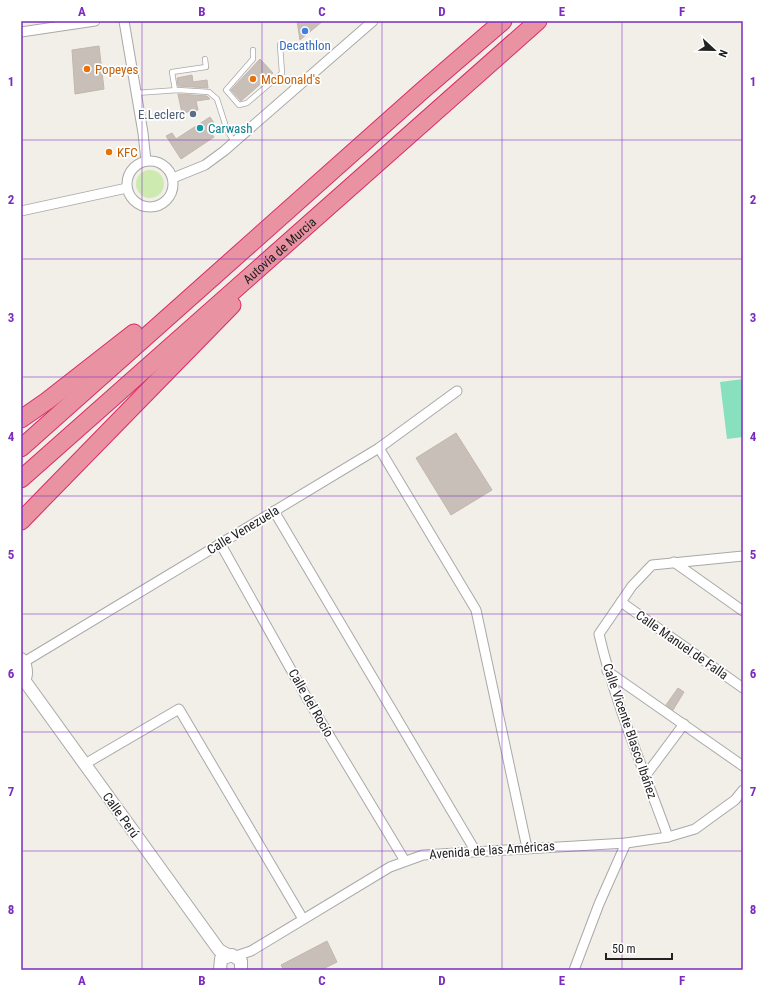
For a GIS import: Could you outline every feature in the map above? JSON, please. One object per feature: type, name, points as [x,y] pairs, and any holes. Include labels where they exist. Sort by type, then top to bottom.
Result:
[{"type":"highway","name":"Autovía de Murcia","points":[[21,448],[503,21]]},
{"type":"highway","name":"Autovía de Murcia","points":[[21,479],[538,21]]},
{"type":"highway","points":[[21,521],[331,203]]},
{"type":"highway","points":[[21,419],[47,401],[268,228]]},
{"type":"street","points":[[21,32],[95,21]]},
{"type":"street","points":[[124,21],[146,161]]},
{"type":"street","points":[[173,178],[205,166],[373,21]]},
{"type":"street","points":[[146,161],[160,163],[168,169],[173,178],[172,192],[162,204],[156,206],[148,207],[135,201],[127,188],[129,174],[133,168],[146,161]]},
{"type":"street","points":[[21,211],[127,188]]},
{"type":"street","name":"Calle Venezuela","points":[[23,660],[379,448],[457,391]]},
{"type":"street","points":[[379,448],[476,610],[527,848]]},
{"type":"street","points":[[274,511],[476,852]]},
{"type":"street","name":"Calle del Rocío","points":[[220,543],[308,700],[405,861]]},
{"type":"street","name":"Calle Vicente Blasco Ibáñez","points":[[668,837],[607,671],[599,634],[632,586],[652,565],[743,556]]},
{"type":"street","points":[[674,562],[743,611]]},
{"type":"street","name":"Calle Manuel de Falla","points":[[621,602],[743,688]]},
{"type":"street","name":"Calle Perú","points":[[23,660],[26,674],[22,681],[85,764],[229,964]]},
{"type":"street","points":[[607,671],[743,766]]},
{"type":"street","points":[[85,764],[179,709],[303,919]]},
{"type":"street","points":[[646,775],[684,724]]},
{"type":"street","name":"Avenida de las Américas","points":[[229,964],[390,868],[405,861],[423,855],[626,843],[668,837],[695,829],[735,800],[743,790]]},
{"type":"street","points":[[574,970],[599,904],[626,843]]},
{"type":"lane","points":[[253,50],[253,59],[226,90],[239,105],[247,103],[282,73],[280,45]]},
{"type":"lane","points":[[174,90],[172,72],[206,67],[205,59]]},
{"type":"lane","points":[[136,93],[174,90],[204,91],[214,95],[227,130],[234,142]]},
{"type":"green space","points":[[150,170],[160,174],[164,184],[160,194],[150,198],[140,194],[136,184],[140,174]]},
{"type":"green space","points":[[743,379],[743,437],[727,439],[720,382]]},
{"type":"building","name":"Decathlon","points":[[297,21],[323,21],[300,40]]},
{"type":"building","name":"Popeyes","points":[[99,46],[104,89],[75,94],[72,50]]},
{"type":"building","points":[[260,59],[273,73],[241,101],[231,90]]},
{"type":"building","points":[[192,75],[193,82],[207,80],[208,88],[178,86],[177,78]]},
{"type":"building","points":[[178,94],[207,96],[210,99],[196,101],[198,110],[182,113]]},
{"type":"building","points":[[210,117],[214,123],[207,127],[214,137],[181,159],[166,136],[172,133],[176,139]]},
{"type":"building","points":[[456,433],[492,490],[451,515],[416,458]]},
{"type":"building","points":[[678,688],[684,692],[673,710],[666,705]]},
{"type":"building","points":[[327,941],[337,962],[321,970],[284,970],[281,965]]},
{"type":"place","name":"Decathlon","points":[[305,31]]},
{"type":"place","name":"Popeyes","points":[[87,69]]},
{"type":"place","name":"McDonald's","points":[[253,79]]},
{"type":"place","name":"E.Leclerc","points":[[193,114]]},
{"type":"place","name":"Carwash","points":[[200,128]]},
{"type":"place","name":"KFC","points":[[109,152]]}]
